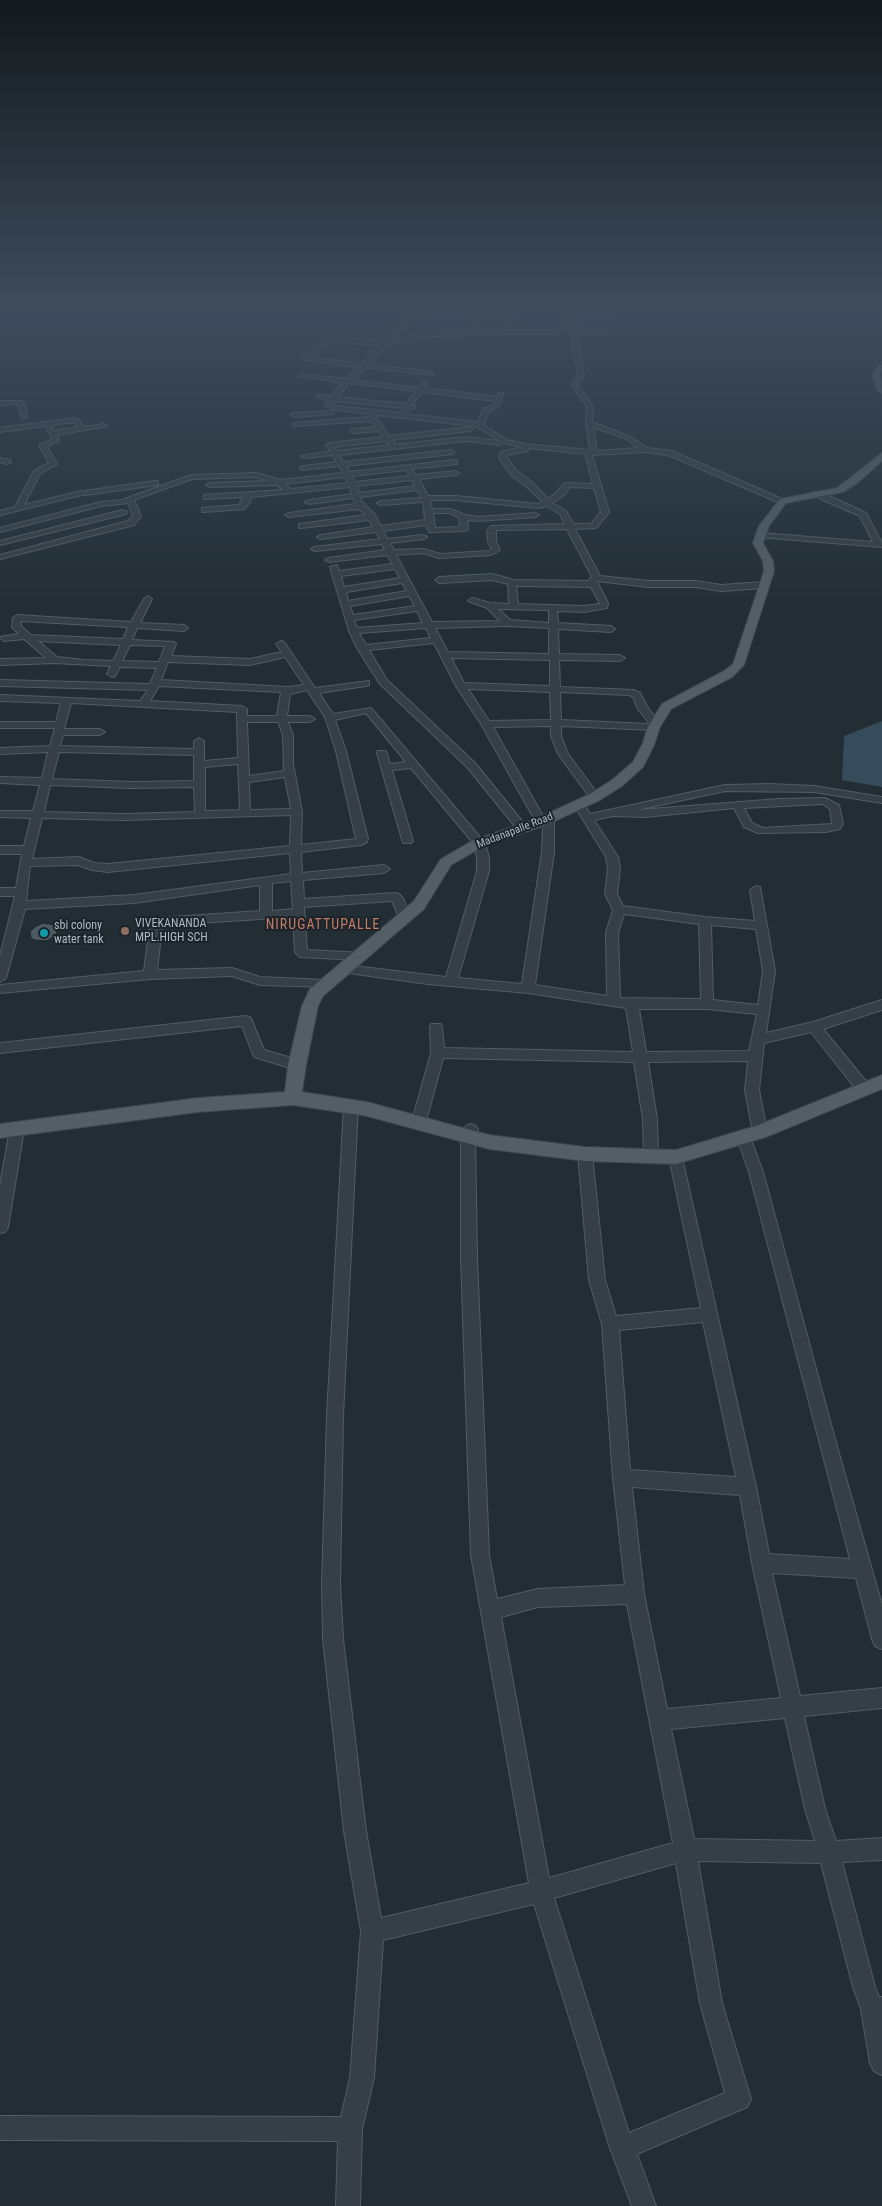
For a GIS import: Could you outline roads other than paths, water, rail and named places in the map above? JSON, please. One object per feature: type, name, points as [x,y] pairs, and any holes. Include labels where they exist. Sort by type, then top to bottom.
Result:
[{"type":"main road","points":[[761,534],[764,526],[783,501],[840,490],[853,482],[882,456]]},
{"type":"main road","name":"Madanapalle Road","points":[[294,1095],[297,1065],[310,1006],[316,993],[424,900],[446,862],[479,843],[545,820],[595,798],[618,783],[638,764],[666,707],[728,674],[738,665],[764,585],[768,566],[768,560],[759,546],[761,534]]},
{"type":"main road","points":[[0,1121],[196,1097],[350,1096],[421,1114],[489,1142],[585,1154],[676,1157],[752,1135],[882,1082]]},
{"type":"main road","points":[[8,1130],[198,1105],[294,1095],[351,1105],[469,1134]]},
{"type":"street","points":[[22,407],[21,418],[32,416]]},
{"type":"street","points":[[331,407],[371,414],[421,487],[426,499],[428,522],[434,531],[501,527],[572,528],[593,526],[605,514],[591,452],[590,407]]},
{"type":"street","points":[[402,415],[407,407]]},
{"type":"street","points":[[412,407],[417,408]]},
{"type":"street","points":[[483,426],[483,415],[487,409],[494,407]]},
{"type":"street","points":[[16,509],[37,473],[53,464],[43,446],[56,441],[48,414]]},
{"type":"street","points":[[295,425],[371,414]]},
{"type":"street","points":[[474,414],[483,415]]},
{"type":"street","points":[[294,415],[402,415],[483,426],[499,440],[504,454],[503,458],[515,474],[529,484],[547,502],[564,513],[595,581],[604,606],[584,609],[490,606],[472,601]]},
{"type":"street","points":[[0,430],[77,420],[83,429]]},
{"type":"street","points":[[589,423],[629,438],[646,450]]},
{"type":"street","points":[[53,433],[104,426]]},
{"type":"street","points":[[483,426],[330,444],[353,484],[361,506],[372,517],[461,686],[545,820],[548,852],[528,989]]},
{"type":"street","points":[[353,431],[380,428]]},
{"type":"street","points":[[304,468],[337,459],[397,452],[472,439],[499,440],[533,446],[591,452],[646,450],[675,454],[783,501]]},
{"type":"street","points":[[305,456],[337,459],[457,445]]},
{"type":"street","points":[[504,454],[533,446]]},
{"type":"street","points":[[397,452],[450,452]]},
{"type":"street","points":[[210,485],[278,482],[454,462]]},
{"type":"street","points":[[207,497],[247,496],[455,473]]},
{"type":"street","points":[[0,513],[76,494],[174,482],[204,476],[256,474],[278,482],[289,491]]},
{"type":"street","points":[[204,476],[210,485],[205,512],[241,507],[246,502],[247,496]]},
{"type":"street","points":[[0,530],[101,504],[130,499],[174,482]]},
{"type":"street","points":[[230,485],[230,496]]},
{"type":"street","points":[[380,503],[456,498],[538,506],[562,492],[567,486],[598,486]]},
{"type":"street","points":[[309,502],[421,487]]},
{"type":"street","points":[[817,494],[862,515],[881,545]]},
{"type":"street","points":[[0,557],[131,523],[136,518],[136,513],[130,499]]},
{"type":"street","points":[[117,502],[123,512],[136,518]]},
{"type":"street","points":[[289,515],[361,506]]},
{"type":"street","points":[[16,509],[36,534],[36,539],[43,546]]},
{"type":"street","points":[[333,567],[390,553],[424,551],[439,556],[494,552],[496,550],[492,542],[478,528],[451,511],[428,511]]},
{"type":"street","points":[[0,542],[123,512]]},
{"type":"street","points":[[463,518],[478,519],[535,515]]},
{"type":"street","points":[[302,526],[372,517]]},
{"type":"street","points":[[321,537],[428,522]]},
{"type":"street","points":[[761,534],[881,545]]},
{"type":"street","points":[[314,549],[423,537]]},
{"type":"street","points":[[333,567],[398,566]]},
{"type":"street","points":[[333,567],[353,631],[383,682],[471,765],[522,828]]},
{"type":"street","points":[[439,580],[492,577],[512,583],[595,581],[696,584],[721,588],[764,585]]},
{"type":"street","points":[[340,590],[405,580]]},
{"type":"street","points":[[512,583],[514,606]]},
{"type":"street","points":[[344,604],[412,593]]},
{"type":"street","points":[[112,674],[148,599]]},
{"type":"street","points":[[490,606],[508,624]]},
{"type":"street","points":[[349,618],[421,608]]},
{"type":"street","points":[[553,608],[555,626],[553,689],[556,736],[563,754],[595,798]]},
{"type":"street","points":[[16,628],[16,620],[20,617],[79,623],[184,628]]},
{"type":"street","points":[[353,631],[430,626],[508,624],[611,629]]},
{"type":"street","points":[[16,628],[54,660]]},
{"type":"street","points":[[2,638],[16,628]]},
{"type":"street","points":[[2,638],[29,637],[140,649]]},
{"type":"street","points":[[362,648],[438,640]]},
{"type":"street","points":[[125,646],[171,644],[150,696],[143,703]]},
{"type":"street","points":[[25,863],[80,861],[92,866],[108,868],[295,850],[356,843],[362,839],[341,751],[330,717],[281,644]]},
{"type":"street","points":[[0,662],[54,660],[84,664],[250,662],[288,654]]},
{"type":"street","points":[[445,655],[620,658]]},
{"type":"street","points":[[0,683],[154,685],[288,690],[366,683]]},
{"type":"street","points":[[461,686],[631,692],[638,697],[643,709],[655,726]]},
{"type":"street","points":[[288,690],[283,697],[282,718],[288,735],[290,773],[297,812],[295,850],[301,952],[304,954],[360,956]]},
{"type":"street","points":[[0,698],[143,703],[168,707],[240,708],[242,710],[242,761],[246,814]]},
{"type":"street","points":[[0,978],[2,962],[23,892],[22,879],[25,863],[67,700]]},
{"type":"street","points":[[330,717],[370,711],[479,843],[483,858],[483,871],[451,982]]},
{"type":"street","points":[[241,719],[310,719]]},
{"type":"street","points":[[486,724],[555,723],[655,726]]},
{"type":"street","points":[[0,725],[100,732]]},
{"type":"street","points":[[199,741],[200,814]]},
{"type":"street","points":[[0,751],[55,749],[200,752]]},
{"type":"street","points":[[382,753],[407,841]]},
{"type":"street","points":[[200,764],[242,761]]},
{"type":"street","points":[[386,767],[413,765]]},
{"type":"street","points":[[243,780],[290,773]]},
{"type":"street","points":[[0,780],[132,785],[200,784]]},
{"type":"street","points":[[587,818],[725,788],[770,787],[814,790],[882,800]]},
{"type":"street","points":[[616,813],[652,813],[737,805],[828,801],[835,807],[838,824],[836,827],[826,829],[762,831],[748,825],[737,805]]},
{"type":"street","points":[[579,805],[612,857],[614,869],[612,894],[619,911]]},
{"type":"street","points":[[0,814],[123,817],[297,812]]},
{"type":"street","points":[[0,850],[29,850]]},
{"type":"street","points":[[20,905],[134,899],[266,880],[384,869]]},
{"type":"street","points":[[266,880],[266,913]]},
{"type":"street","points":[[756,890],[769,971],[755,1056],[752,1090],[752,1135],[756,1172],[882,1639]]},
{"type":"street","points":[[0,892],[23,892]]},
{"type":"street","points":[[150,975],[156,925],[161,921],[266,913],[395,898],[398,900],[404,918]]},
{"type":"street","points":[[614,1002],[612,932],[616,913],[619,911],[626,910],[705,921],[761,925]]},
{"type":"street","points":[[705,921],[707,1004]]},
{"type":"street","points":[[344,969],[528,989],[632,1004],[707,1004],[764,1010]]},
{"type":"street","points":[[0,990],[150,975],[232,972],[260,981],[325,984]]},
{"type":"street","points":[[632,1004],[650,1119],[651,1157]]},
{"type":"street","points":[[758,1040],[814,1027],[882,1005]]},
{"type":"street","points":[[0,1048],[246,1021],[259,1053],[297,1065]]},
{"type":"street","points":[[421,1114],[438,1053],[436,1027]]},
{"type":"street","points":[[814,1027],[864,1089]]},
{"type":"street","points":[[438,1053],[639,1057],[755,1056]]},
{"type":"street","points":[[348,2206],[350,2129],[362,2078],[372,1931],[352,1811],[333,1638],[331,1584],[336,1396],[351,1105]]},
{"type":"street","points":[[0,1227],[8,1130]]},
{"type":"street","points":[[469,1134],[469,1257],[480,1555],[541,1891],[622,2148],[644,2206]]},
{"type":"street","points":[[585,1154],[597,1280],[610,1324],[622,1478],[635,1594],[685,1850],[711,2003],[739,2100],[622,2148]]},
{"type":"street","points":[[676,1157],[708,1314],[747,1487],[761,1563],[815,1809],[829,1852],[864,1987],[877,2009],[882,2063]]},
{"type":"street","points":[[610,1324],[708,1314]]},
{"type":"street","points":[[622,1478],[747,1487]]},
{"type":"street","points":[[761,1563],[862,1569]]},
{"type":"street","points":[[491,1610],[538,1598],[635,1594]]},
{"type":"street","points":[[660,1720],[882,1698]]},
{"type":"street","points":[[372,1931],[541,1891],[685,1850],[829,1852],[882,1849]]},
{"type":"street","points":[[0,2128],[350,2129]]},
{"type":"water","points":[[882,721],[882,787],[842,780],[844,736]]},
{"type":"place","name":"VIVEKANANDA MPL.HIGH SCH","points":[[125,931]]},
{"type":"place","name":"sbi colony water tank","points":[[44,933]]},
{"type":"district","name":"NIRUGATTUPALLE","points":[[323,925]]}]
